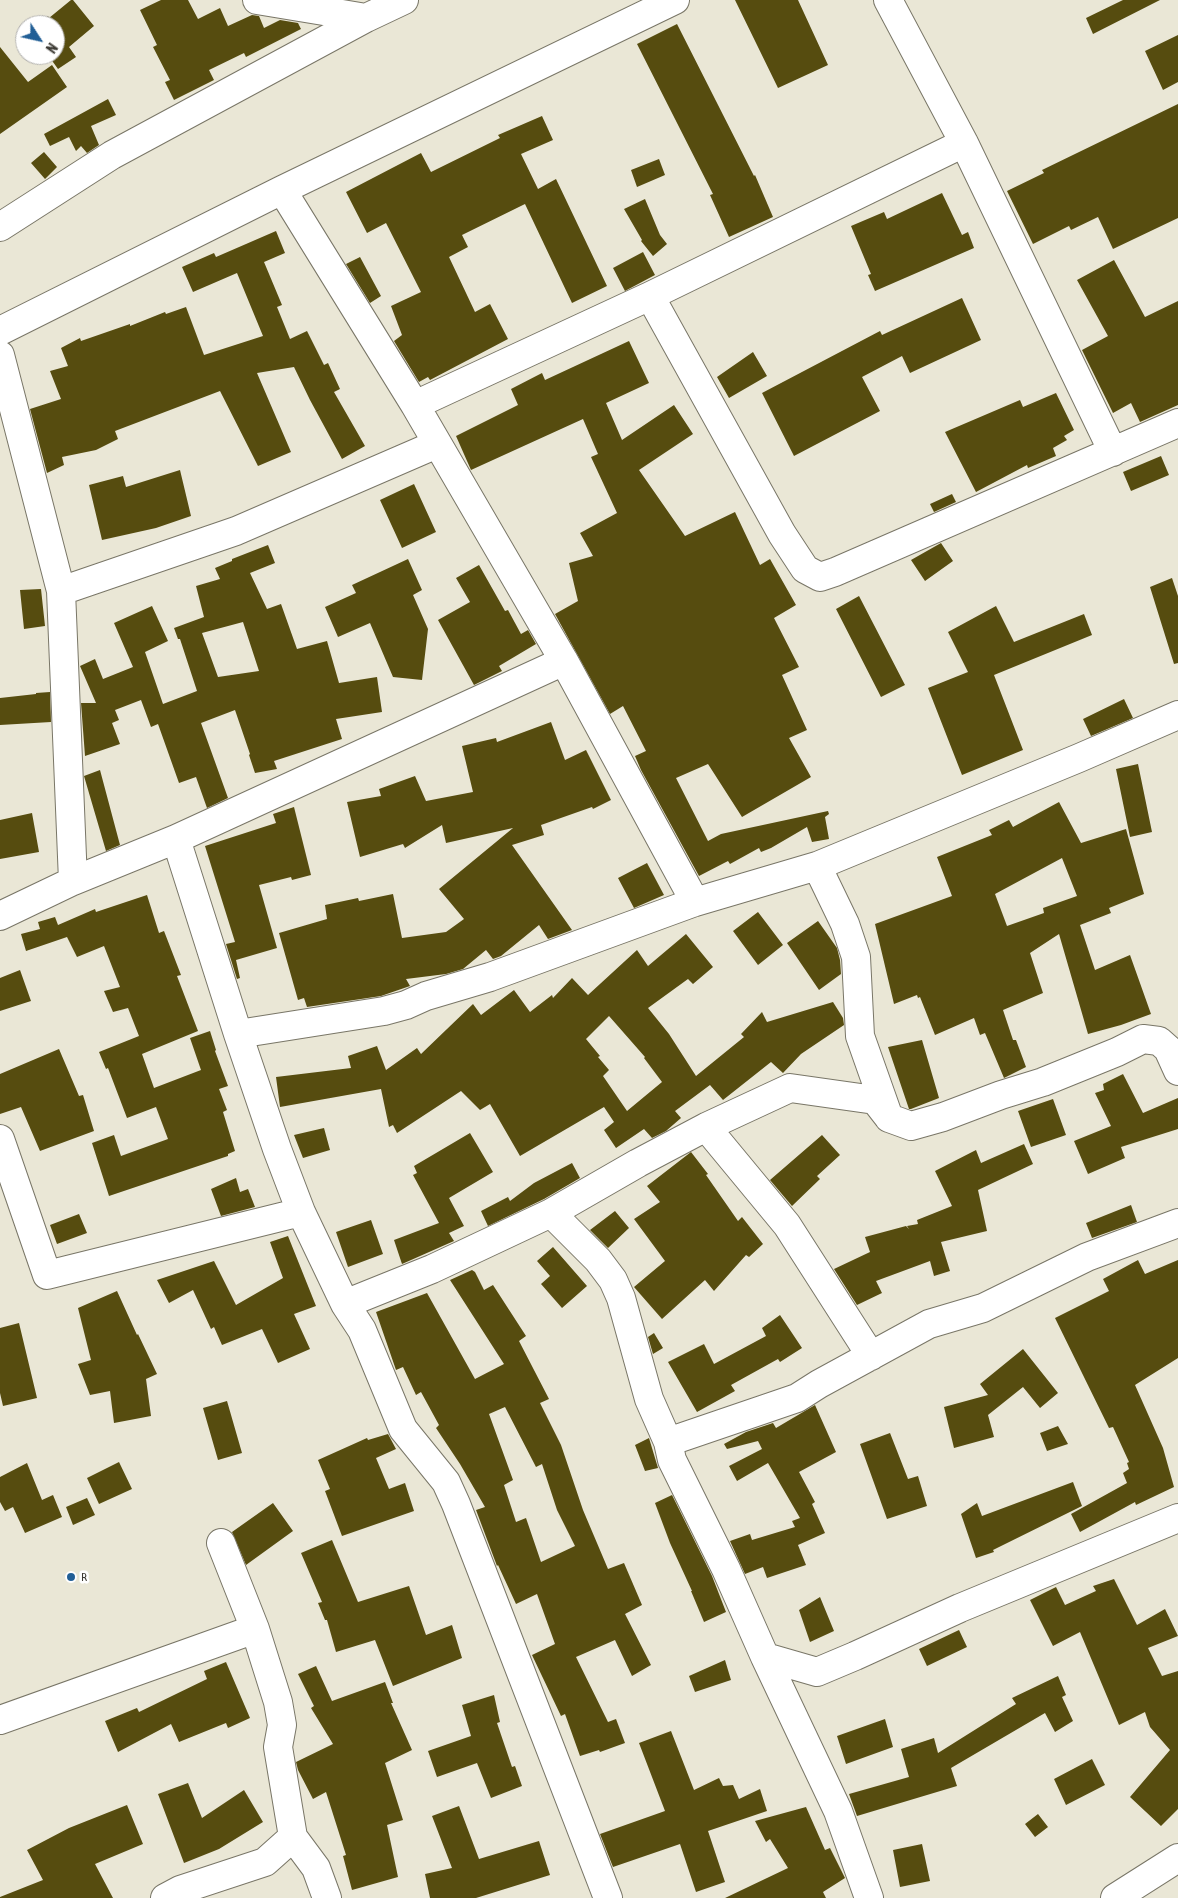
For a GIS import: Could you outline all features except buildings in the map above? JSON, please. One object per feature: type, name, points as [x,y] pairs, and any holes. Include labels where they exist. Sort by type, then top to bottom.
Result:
[{"type":"street","points":[[258,0],[366,18]]},
{"type":"street","points":[[0,227],[112,155],[366,18],[404,0]]},
{"type":"street","points":[[0,331],[282,190],[675,0]]},
{"type":"street","points":[[888,0],[964,143],[1113,452]]},
{"type":"street","points":[[415,405],[650,296],[964,143]]},
{"type":"street","points":[[282,190],[415,405],[564,661],[695,902]]},
{"type":"street","points":[[650,296],[782,534],[805,569],[820,577],[1178,423]]},
{"type":"street","points":[[0,354],[61,591],[72,881]]},
{"type":"street","points":[[61,591],[236,531],[437,444]]},
{"type":"street","points":[[0,916],[72,881],[176,839],[564,661]]},
{"type":"street","points":[[238,1034],[392,1009],[426,996],[490,977],[695,902],[817,866],[1178,715]]},
{"type":"street","points":[[176,839],[238,1034],[301,1212],[345,1304],[362,1330],[403,1429],[446,1482],[456,1504],[608,1898]]},
{"type":"street","points":[[817,866],[845,924],[856,957],[860,1036],[889,1118]]},
{"type":"street","points":[[345,1304],[432,1269],[551,1213],[638,1163],[706,1127],[790,1088],[875,1100],[889,1118],[911,1126],[943,1117],[1001,1095],[1043,1082],[1117,1052],[1143,1039],[1159,1041],[1168,1049],[1178,1071]]},
{"type":"street","points":[[706,1127],[787,1225],[871,1356]]},
{"type":"street","points":[[0,1139],[47,1275],[301,1212]]},
{"type":"street","points":[[551,1213],[598,1260],[612,1280],[621,1298],[649,1399],[668,1442],[672,1460],[722,1560],[765,1657],[838,1811],[869,1898]]},
{"type":"street","points":[[668,1442],[797,1398],[929,1324],[983,1308],[1087,1257],[1178,1223]]},
{"type":"street","points":[[765,1657],[818,1672],[960,1608],[1178,1518]]},
{"type":"street","points":[[222,1543],[255,1629],[278,1702],[282,1725],[278,1747],[292,1837],[316,1868],[327,1898]]},
{"type":"street","points":[[0,1720],[255,1629]]},
{"type":"street","points":[[165,1898],[180,1890],[265,1862],[292,1837]]},
{"type":"street","points":[[1116,1898],[1178,1858]]},
{"type":"street","points":[[265,1862],[316,1868]]},
{"type":"place","name":"R","points":[[71,1577]]}]
